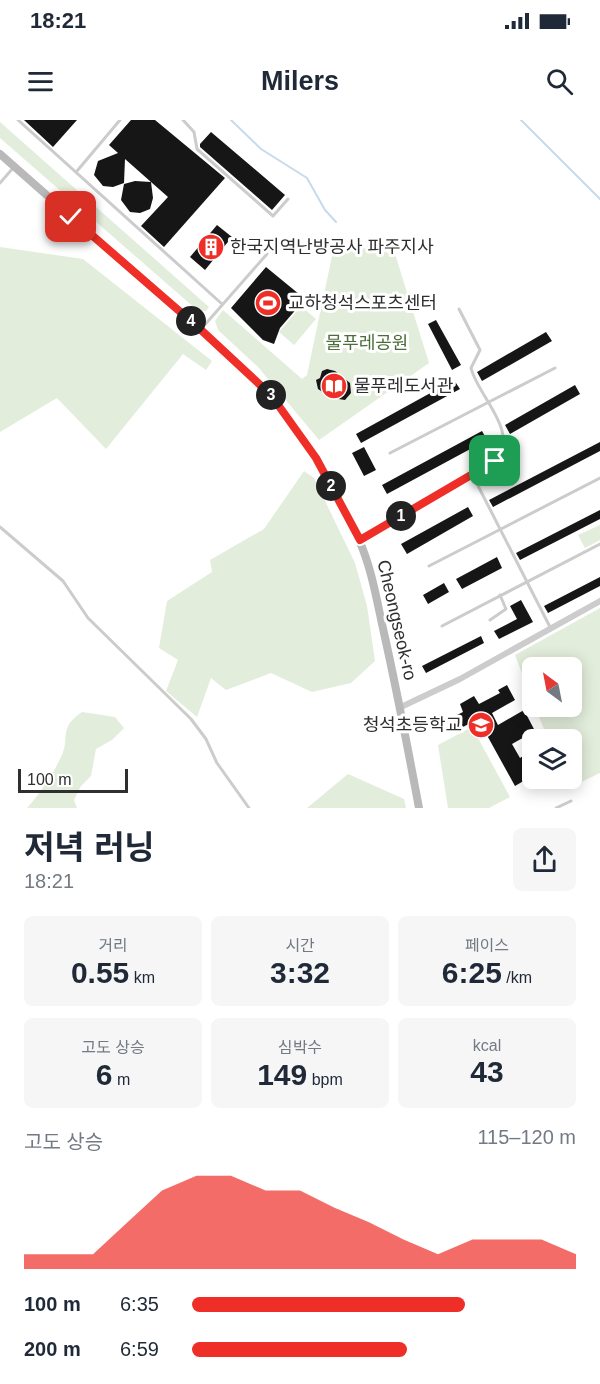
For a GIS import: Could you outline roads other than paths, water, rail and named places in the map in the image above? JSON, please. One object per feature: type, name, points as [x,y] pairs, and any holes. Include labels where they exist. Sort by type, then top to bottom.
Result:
[{"type":"main road","name":"Cheongseok-ro","points":[[0,154],[252,376],[287,416],[316,458],[360,540],[370,573],[401,706],[419,808]]},
{"type":"street","points":[[401,706],[460,679],[600,601]]},
{"type":"lane","points":[[18,120],[222,304]]},
{"type":"lane","points":[[76,171],[120,120]]},
{"type":"lane","points":[[183,120],[194,132],[197,148],[273,216],[288,199]]},
{"type":"lane","points":[[0,183],[14,166]]},
{"type":"lane","points":[[200,329],[267,254]]},
{"type":"lane","points":[[360,540],[495,461],[501,454],[505,443],[501,426],[471,368],[480,350],[459,309]]},
{"type":"lane","points":[[390,453],[555,368]]},
{"type":"lane","points":[[472,474],[550,627]]},
{"type":"lane","points":[[429,566],[600,478]]},
{"type":"lane","points":[[0,527],[63,581],[88,618],[191,719],[206,739],[216,763],[249,808]]},
{"type":"lane","points":[[442,626],[600,544]]},
{"type":"lane","points":[[490,620],[506,609],[500,595]]},
{"type":"lane","points":[[556,808],[571,801]]},
{"type":"waterway","points":[[231,120],[261,149],[307,178],[325,210],[336,222]]},
{"type":"waterway","points":[[521,120],[600,199]]},
{"type":"place","name":"한국지역난방공사 파주지사","points":[[211,247]]},
{"type":"place","name":"교하청석스포츠센터","points":[[268,303]]},
{"type":"place","name":"물푸레도서관","points":[[334,386]]},
{"type":"place","name":"청석초등학교","points":[[481,725]]},
{"type":"park label","name":"물푸레공원","points":[[367,343]]}]
